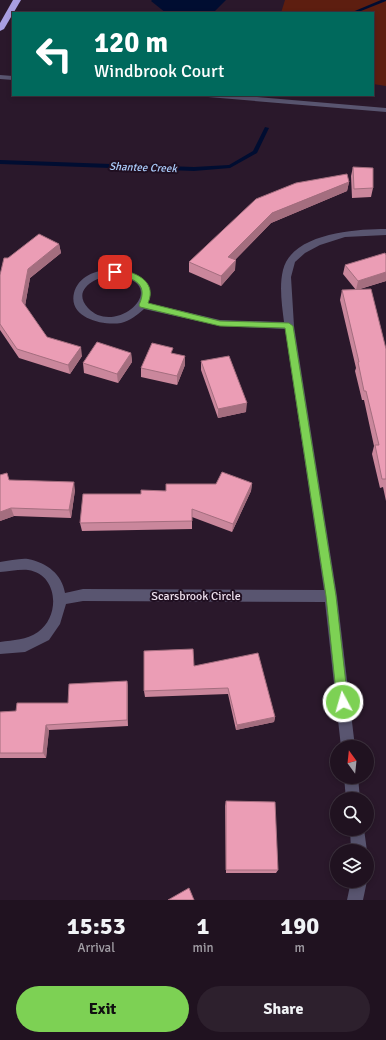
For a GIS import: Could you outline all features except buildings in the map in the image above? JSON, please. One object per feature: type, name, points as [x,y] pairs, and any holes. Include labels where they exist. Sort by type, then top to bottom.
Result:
[{"type":"highway","points":[[0,29],[17,0]]},
{"type":"street","points":[[0,77],[12,78]]},
{"type":"street","points":[[220,96],[386,110]]},
{"type":"street","points":[[347,740],[331,596],[289,326],[287,285],[288,265],[301,252],[318,241],[352,232],[386,232]]},
{"type":"street","points":[[109,272],[125,273],[135,277],[144,286],[146,297],[143,305],[136,312],[126,317],[103,319],[92,316],[84,311],[78,304],[77,296],[79,289],[85,281],[93,276],[109,272]]},
{"type":"street","points":[[143,305],[220,323],[289,326]]},
{"type":"street","points":[[0,567],[14,564],[28,564],[41,568],[52,576],[58,586],[61,599],[60,611],[55,622],[47,633],[36,641],[23,647],[9,649],[0,648]]},
{"type":"street","name":"Scarsbrook Circle","points":[[61,599],[83,595],[331,596]]},
{"type":"street","points":[[355,900],[358,888]]},
{"type":"shaded area","points":[[285,0],[386,0],[386,86],[374,84],[374,12],[281,12]]},
{"type":"water","points":[[226,0],[214,12],[165,12],[151,1]]},
{"type":"waterway","name":"Shantee Creek","points":[[355,12],[385,0]]},
{"type":"waterway","name":"Shantee Creek","points":[[0,162],[194,169],[230,166],[255,152],[267,128]]},
{"type":"route","points":[[115,272],[125,273],[142,282],[146,289],[146,297],[143,305],[184,316],[220,323],[289,326],[331,596],[343,702]]}]
